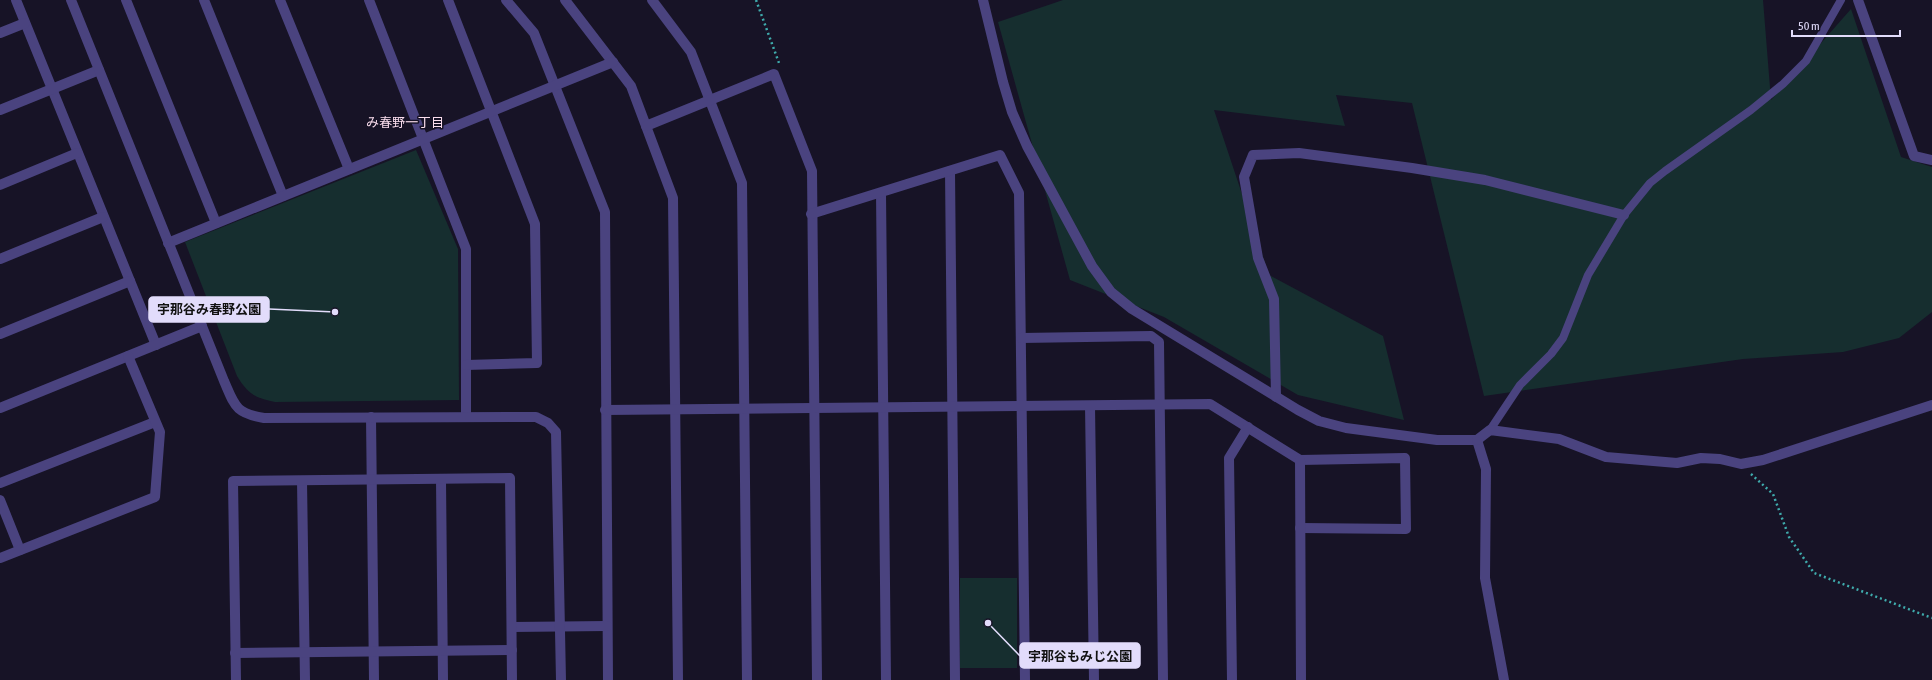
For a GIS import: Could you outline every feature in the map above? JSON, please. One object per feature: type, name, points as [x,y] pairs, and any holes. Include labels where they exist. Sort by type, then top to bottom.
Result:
[{"type":"street","points":[[16,0],[156,345]]},
{"type":"street","points":[[71,0],[231,398],[237,408],[247,415],[264,418],[288,419],[371,417],[536,417],[548,423],[556,432],[561,680]]},
{"type":"street","points":[[126,0],[216,224]]},
{"type":"street","points":[[204,0],[283,196]]},
{"type":"street","points":[[280,0],[349,169]]},
{"type":"street","points":[[368,0],[466,249],[466,417]]},
{"type":"street","points":[[448,0],[535,224],[537,363],[466,365]]},
{"type":"street","points":[[506,0],[534,33],[605,212],[605,410],[608,680]]},
{"type":"street","points":[[565,0],[631,86],[673,198],[678,680]]},
{"type":"street","points":[[652,0],[691,52],[742,183],[747,680]]},
{"type":"street","points":[[983,0],[1012,112],[1048,187],[1092,266],[1107,287],[1132,309],[1276,396],[1319,420],[1346,428],[1437,440],[1477,440],[1490,430],[1559,439],[1606,457],[1677,463],[1700,458],[1720,459],[1740,464],[1763,460],[1932,405]]},
{"type":"street","points":[[1858,0],[1914,156],[1932,160]]},
{"type":"street","points":[[0,33],[25,23]]},
{"type":"street","points":[[168,243],[613,62]]},
{"type":"street","points":[[0,110],[99,70]]},
{"type":"street","points":[[646,126],[774,74],[812,171],[817,680]]},
{"type":"street","points":[[0,185],[77,153]]},
{"type":"street","points":[[1276,396],[1274,299],[1258,258],[1244,177],[1253,156],[1299,153],[1419,169],[1485,180],[1624,215]]},
{"type":"street","points":[[812,214],[1000,155],[1019,193],[1025,680]]},
{"type":"street","points":[[950,171],[956,680]]},
{"type":"street","points":[[880,193],[886,680]]},
{"type":"street","points":[[0,259],[103,217]]},
{"type":"street","points":[[0,334],[130,281]]},
{"type":"street","points":[[0,408],[202,326]]},
{"type":"street","points":[[1020,338],[1151,336],[1159,342],[1163,680]]},
{"type":"street","points":[[0,558],[154,497],[160,432],[128,356]]},
{"type":"street","points":[[605,410],[1210,404],[1300,460],[1405,458],[1406,528],[1300,528]]},
{"type":"street","points":[[1090,406],[1094,680]]},
{"type":"street","points":[[371,417],[374,680]]},
{"type":"street","points":[[0,483],[156,422]]},
{"type":"street","points":[[1232,680],[1229,458],[1248,427]]},
{"type":"street","points":[[1477,440],[1486,469],[1486,578],[1504,680]]},
{"type":"street","points":[[1300,460],[1301,680]]},
{"type":"street","points":[[236,680],[233,481],[372,481],[510,478],[512,680]]},
{"type":"street","points":[[441,480],[442,680]]},
{"type":"street","points":[[302,481],[305,680]]},
{"type":"street","points":[[0,500],[20,550]]},
{"type":"street","points":[[512,627],[607,626]]},
{"type":"street","points":[[235,653],[512,650]]},
{"type":"lane","points":[[1490,430],[1520,385],[1551,354],[1563,338],[1588,275],[1624,215],[1650,183],[1665,170],[1751,110],[1783,84],[1806,61],[1842,0]]},
{"type":"path","points":[[756,0],[781,70],[774,74]]},
{"type":"path","points":[[1740,464],[1773,494],[1790,537],[1814,573],[1932,618]]},
{"type":"green space","points":[[1063,0],[1763,0],[1771,100],[1851,9],[1901,157],[1932,167],[1932,312],[1899,338],[1843,352],[1743,359],[1484,396],[1412,103],[1336,95],[1345,126],[1214,110],[1269,275],[1383,336],[1404,420],[1298,395],[1164,317],[1070,280],[998,22]]},
{"type":"green space","points":[[416,150],[458,249],[459,400],[275,402],[257,397],[245,387],[237,376],[185,242]]},
{"type":"green space","points":[[960,578],[1017,578],[1017,668],[960,668]]},
{"type":"place","name":"宇那谷み春野公園","points":[[335,312]]},
{"type":"place","name":"宇那谷もみじ公園","points":[[988,623]]},
{"type":"district","name":"み春野一丁目","points":[[405,122]]}]
